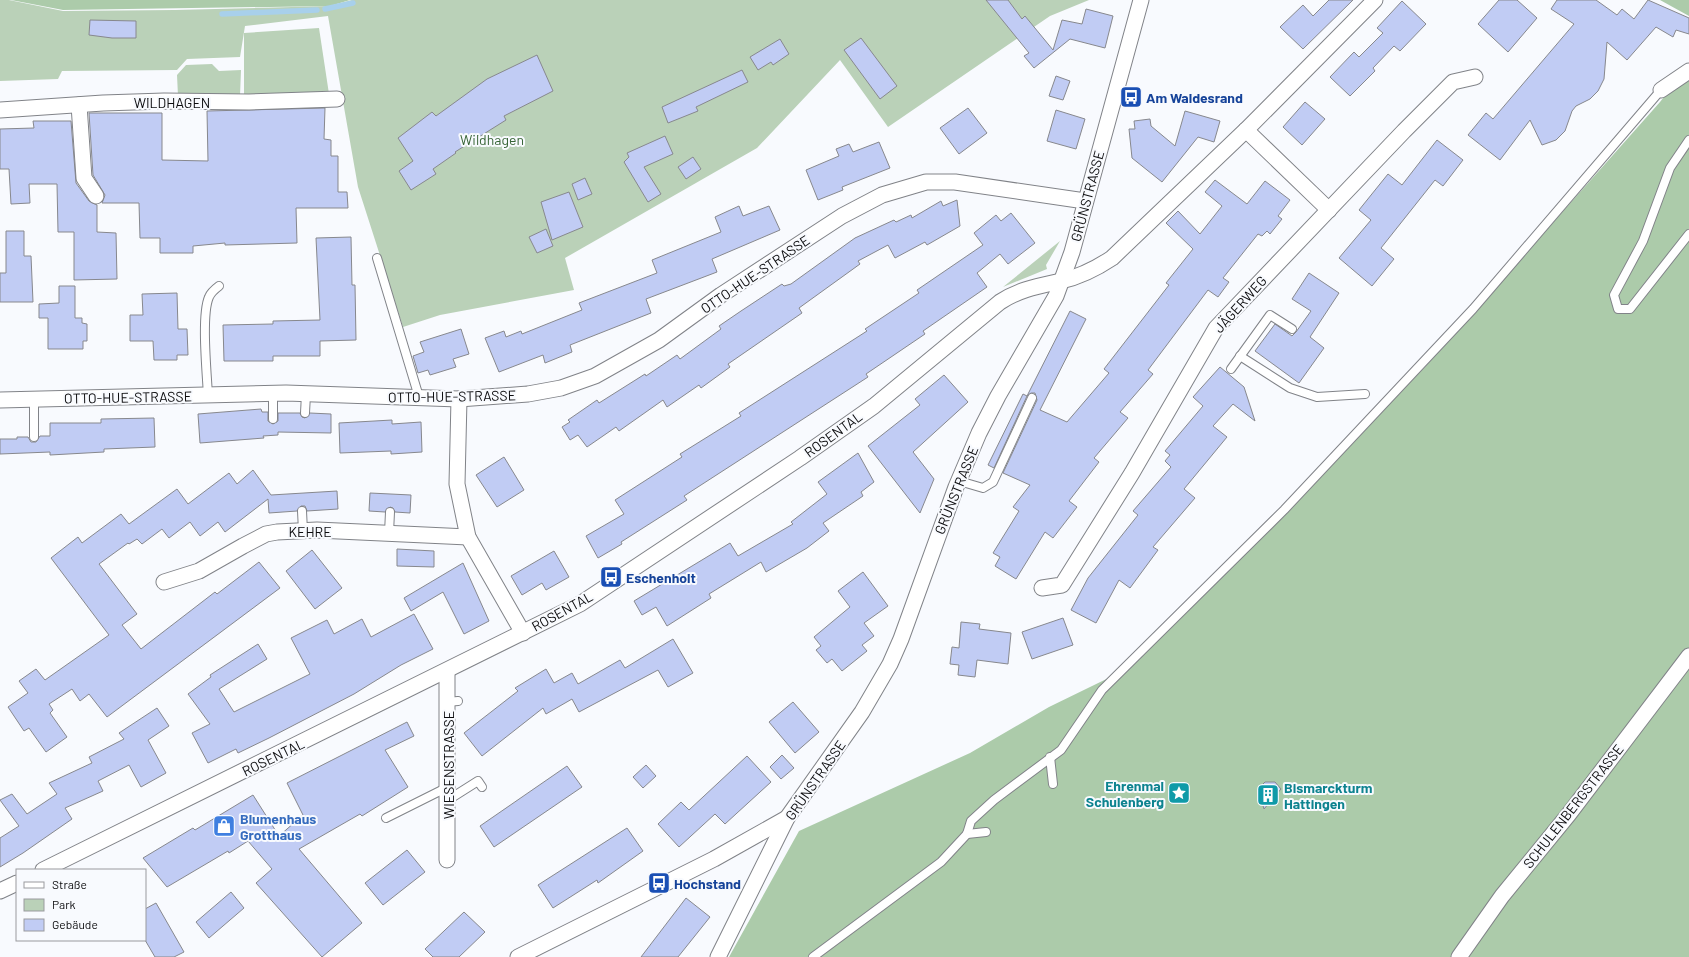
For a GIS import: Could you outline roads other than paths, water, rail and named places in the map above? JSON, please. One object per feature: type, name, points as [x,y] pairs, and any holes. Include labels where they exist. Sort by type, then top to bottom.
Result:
[{"type":"street","name":"GRÜNSTRASSE","points":[[718,957],[787,818],[862,712],[890,664],[958,481],[979,433],[998,396],[1056,296],[1063,281],[1141,0]]},
{"type":"street","points":[[1063,281],[1091,270],[1112,258],[1246,130],[1375,0]]},
{"type":"street","points":[[1661,90],[1689,71]]},
{"type":"street","name":"JÄGERWEG","points":[[1042,588],[1062,585],[1132,473],[1216,328],[1453,82],[1475,77]]},
{"type":"street","name":"WILDHAGEN","points":[[0,110],[164,101],[249,102],[337,99]]},
{"type":"street","points":[[79,105],[84,178],[96,196]]},
{"type":"street","points":[[1246,130],[1329,210]]},
{"type":"street","name":"OTTO-HUE-STRASSE","points":[[0,400],[273,394],[459,399],[528,394],[561,388],[595,376],[659,340],[721,295],[842,216],[882,195],[926,182],[955,182],[1084,201]]},
{"type":"street","name":"ROSENTAL","points":[[45,869],[580,604],[800,458],[874,406],[1005,299],[1027,288],[1063,281]]},
{"type":"street","points":[[459,399],[457,484],[468,537],[523,633]]},
{"type":"street","name":"KEHRE","points":[[164,582],[199,571],[243,546],[270,533],[303,531],[468,537]]},
{"type":"street","name":"SCHULENBERGSTRASSE","points":[[1459,957],[1502,896],[1569,814],[1689,656]]},
{"type":"street","name":"WIESENSTRASSE","points":[[447,671],[452,701],[448,793],[448,860]]},
{"type":"street","points":[[518,957],[714,859],[787,818]]},
{"type":"street","points":[[0,891],[16,883]]},
{"type":"lane","points":[[813,957],[941,862],[966,834],[971,821],[994,800],[1061,750],[1102,690],[1284,510],[1473,309],[1661,90]]},
{"type":"lane","points":[[1689,140],[1670,168],[1643,241],[1614,295],[1618,309],[1630,309],[1689,234]]},
{"type":"lane","points":[[377,258],[419,397]]},
{"type":"lane","points":[[208,396],[206,308],[209,296],[219,286]]},
{"type":"lane","points":[[1231,369],[1270,315],[1292,329]]},
{"type":"lane","points":[[1240,356],[1290,388],[1317,397],[1365,394]]},
{"type":"lane","points":[[273,394],[273,419]]},
{"type":"lane","points":[[305,413],[306,394]]},
{"type":"lane","points":[[958,481],[983,488],[993,482],[1032,398]]},
{"type":"lane","points":[[34,399],[34,437]]},
{"type":"lane","points":[[302,511],[303,531]]},
{"type":"lane","points":[[388,533],[390,512]]},
{"type":"lane","points":[[1050,757],[1053,784]]},
{"type":"lane","points":[[386,818],[478,781],[482,787]]},
{"type":"lane","points":[[966,834],[986,832]]},
{"type":"waterway","points":[[325,9],[353,3]]},
{"type":"waterway","points":[[222,14],[317,10]]},
{"type":"place","name":"Am Waldesrand","points":[[1131,97]]},
{"type":"place","name":"Eschenholt","points":[[611,577]]},
{"type":"place","name":"Ehrenmal Schulenberg","points":[[1179,793]]},
{"type":"place","name":"Bismarckturm Hattingen","points":[[1268,795]]},
{"type":"place","name":"Blumenhaus Grotthaus","points":[[224,826]]},
{"type":"place","name":"Hochstand","points":[[659,883]]},
{"type":"park label","name":"Wildhagen","points":[[492,139]]}]
